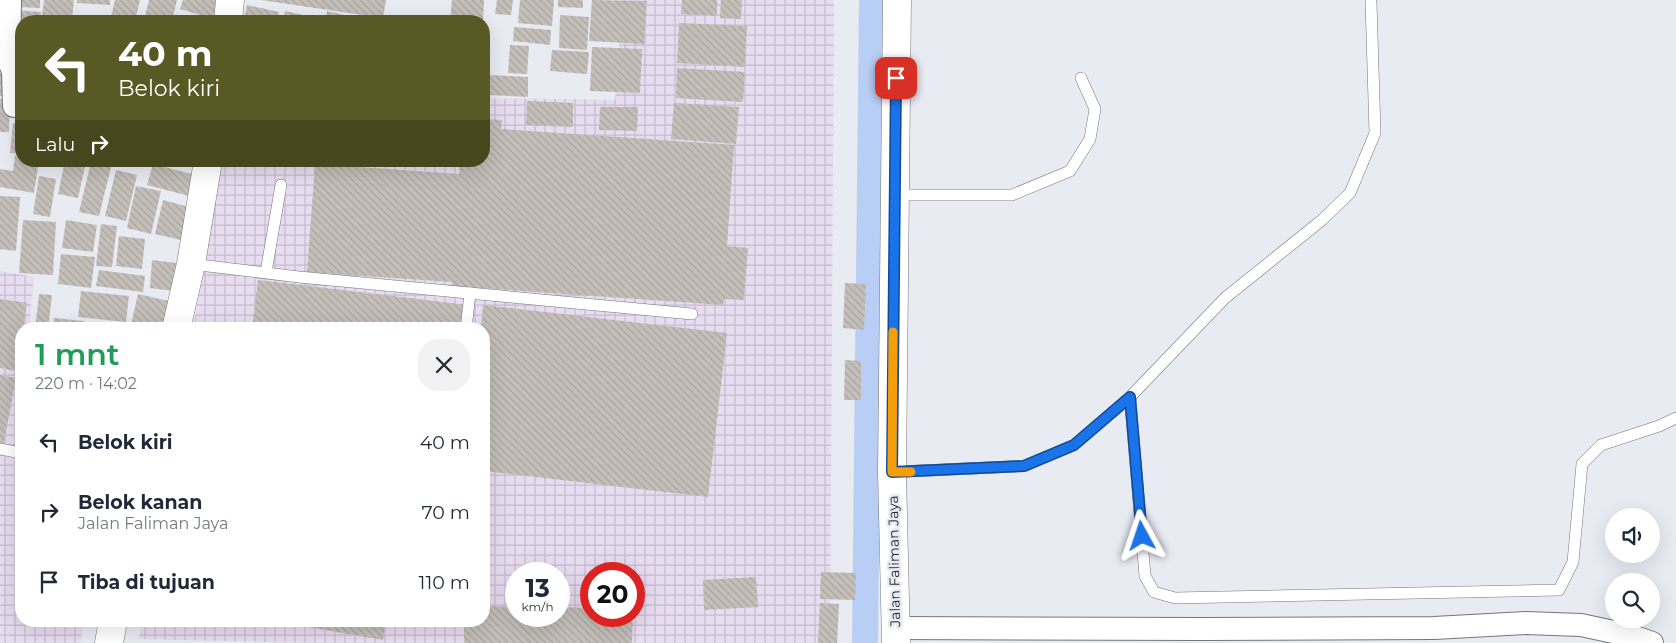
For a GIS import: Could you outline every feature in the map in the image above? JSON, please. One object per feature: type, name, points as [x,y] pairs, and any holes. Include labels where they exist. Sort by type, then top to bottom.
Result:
[{"type":"street","points":[[10,0],[8,62],[14,71],[14,106]]},
{"type":"street","points":[[229,15],[230,0]]},
{"type":"street","name":"Jalan Faliman Jaya","points":[[896,636],[892,472],[897,0]]},
{"type":"street","points":[[178,322],[191,264],[207,167]]},
{"type":"street","points":[[896,636],[1203,636],[1526,623],[1581,625],[1632,636],[1652,643]]},
{"type":"street","points":[[109,643],[112,627]]},
{"type":"lane","points":[[892,472],[1024,466],[1074,445],[1130,397],[1225,298],[1322,220],[1350,194],[1375,133],[1371,2]]},
{"type":"lane","points":[[894,195],[1012,195],[1070,171],[1090,139],[1095,109],[1080,78]]},
{"type":"lane","points":[[266,272],[281,185]]},
{"type":"lane","points":[[191,264],[299,277],[692,314]]},
{"type":"lane","points":[[467,322],[470,293]]},
{"type":"lane","points":[[1130,397],[1145,576],[1154,592],[1175,598],[1559,590],[1573,562],[1582,464],[1601,445],[1659,426],[1676,418]]},
{"type":"lane","points":[[0,449],[15,452]]},
{"type":"shaded area","points":[[623,0],[834,0],[830,643],[313,643],[139,639],[141,627],[490,627],[490,322],[194,322],[221,167],[490,167],[490,98],[615,100]]},
{"type":"shaded area","points":[[0,271],[34,277],[30,322],[15,322],[15,627],[83,627],[80,643],[0,643]]},
{"type":"building","points":[[17,0],[40,0],[40,8],[17,7]]},
{"type":"building","points":[[44,0],[74,0],[72,15],[42,15]]},
{"type":"building","points":[[77,0],[110,0],[110,5],[77,3]]},
{"type":"building","points":[[115,0],[140,0],[136,15],[111,15]]},
{"type":"building","points":[[149,0],[177,0],[173,15],[145,15]]},
{"type":"building","points":[[183,0],[226,0],[222,15],[200,15],[180,9]]},
{"type":"building","points":[[261,0],[386,0],[384,15],[363,15]]},
{"type":"building","points":[[452,0],[484,0],[483,15],[451,15]]},
{"type":"building","points":[[497,0],[513,0],[511,15],[495,14]]},
{"type":"building","points":[[520,0],[554,0],[552,26],[518,23]]},
{"type":"building","points":[[558,0],[583,0],[583,8],[558,7]]},
{"type":"building","points":[[592,0],[647,1],[644,44],[589,41]]},
{"type":"building","points":[[682,0],[717,0],[717,16],[681,14]]},
{"type":"building","points":[[721,0],[742,0],[741,19],[720,18]]},
{"type":"building","points":[[247,5],[279,12],[278,15],[245,15]]},
{"type":"building","points":[[15,10],[41,12],[41,15],[15,15],[15,60],[10,60]]},
{"type":"building","points":[[285,11],[303,15],[284,15]]},
{"type":"building","points":[[327,11],[345,15],[326,15]]},
{"type":"building","points":[[560,15],[589,17],[587,50],[559,48]]},
{"type":"building","points":[[679,23],[747,26],[745,67],[677,63]]},
{"type":"building","points":[[514,27],[551,30],[550,45],[513,41]]},
{"type":"building","points":[[510,45],[529,46],[527,74],[508,73]]},
{"type":"building","points":[[592,47],[642,49],[640,93],[590,91]]},
{"type":"building","points":[[552,50],[589,52],[587,74],[550,71]]},
{"type":"building","points":[[677,68],[745,72],[743,102],[676,98]]},
{"type":"building","points":[[0,73],[11,73],[12,96],[0,96]]},
{"type":"building","points":[[490,75],[528,77],[528,97],[490,95]]},
{"type":"building","points":[[0,99],[10,99],[9,132],[0,132]]},
{"type":"building","points":[[527,101],[573,103],[573,127],[526,125]]},
{"type":"building","points":[[674,103],[739,107],[736,144],[671,139]]},
{"type":"building","points":[[600,107],[638,107],[637,131],[599,130]]},
{"type":"building","points":[[490,119],[502,120],[501,129],[734,145],[727,246],[748,248],[744,300],[724,299],[723,305],[451,286],[452,282],[307,272],[315,167],[358,167],[459,174],[460,167],[490,167]]},
{"type":"building","points":[[13,123],[15,123],[15,153],[10,153]]},
{"type":"building","points":[[15,155],[15,167],[38,167],[34,193],[0,187],[0,169],[13,171]]},
{"type":"building","points":[[64,167],[85,167],[78,198],[58,194]]},
{"type":"building","points":[[90,167],[111,167],[99,216],[79,212]]},
{"type":"building","points":[[152,167],[164,167],[199,176],[193,197],[147,185]]},
{"type":"building","points":[[116,170],[137,175],[126,221],[105,216]]},
{"type":"building","points":[[39,176],[56,179],[50,217],[33,214]]},
{"type":"building","points":[[136,186],[161,191],[151,234],[127,228]]},
{"type":"building","points":[[0,196],[20,197],[16,251],[0,249]]},
{"type":"building","points":[[163,200],[189,207],[181,240],[155,234]]},
{"type":"building","points":[[23,220],[56,222],[53,275],[19,273]]},
{"type":"building","points":[[66,220],[97,225],[93,252],[62,248]]},
{"type":"building","points":[[101,224],[117,226],[112,267],[96,266]]},
{"type":"building","points":[[119,236],[145,239],[142,269],[116,266]]},
{"type":"building","points":[[61,254],[95,257],[91,288],[58,284]]},
{"type":"building","points":[[152,260],[176,263],[174,291],[150,288]]},
{"type":"building","points":[[99,270],[145,276],[143,292],[96,286]]},
{"type":"building","points":[[258,280],[468,305],[466,322],[253,322]]},
{"type":"building","points":[[845,283],[866,284],[864,330],[843,328]]},
{"type":"building","points":[[81,291],[129,296],[126,322],[78,317]]},
{"type":"building","points":[[39,294],[52,295],[49,322],[36,322]]},
{"type":"building","points":[[138,294],[173,302],[169,322],[132,322]]},
{"type":"building","points":[[0,299],[27,303],[24,322],[15,322],[15,371],[0,368]]},
{"type":"building","points":[[483,305],[727,333],[708,497],[490,472],[490,322],[482,322]]},
{"type":"building","points":[[54,318],[84,321],[84,322],[54,322]]},
{"type":"building","points":[[845,360],[861,361],[861,400],[844,400]]},
{"type":"building","points":[[0,375],[15,378],[15,383],[3,448],[0,447]]},
{"type":"building","points":[[821,572],[856,573],[855,600],[820,599]]},
{"type":"building","points":[[756,577],[758,607],[704,610],[703,580]]},
{"type":"building","points":[[820,603],[839,604],[837,643],[818,643]]},
{"type":"building","points":[[490,606],[505,607],[505,627],[570,627],[570,607],[580,608],[580,627],[633,627],[632,643],[464,643],[464,627],[490,627]]},
{"type":"building","points":[[308,627],[385,627],[383,640]]},
{"type":"waterway","points":[[865,643],[872,0]]},
{"type":"slow traffic","points":[[893,332],[892,472],[911,472]]},
{"type":"route","points":[[896,78],[892,472],[1024,466],[1074,445],[1130,397],[1142,536]]}]
